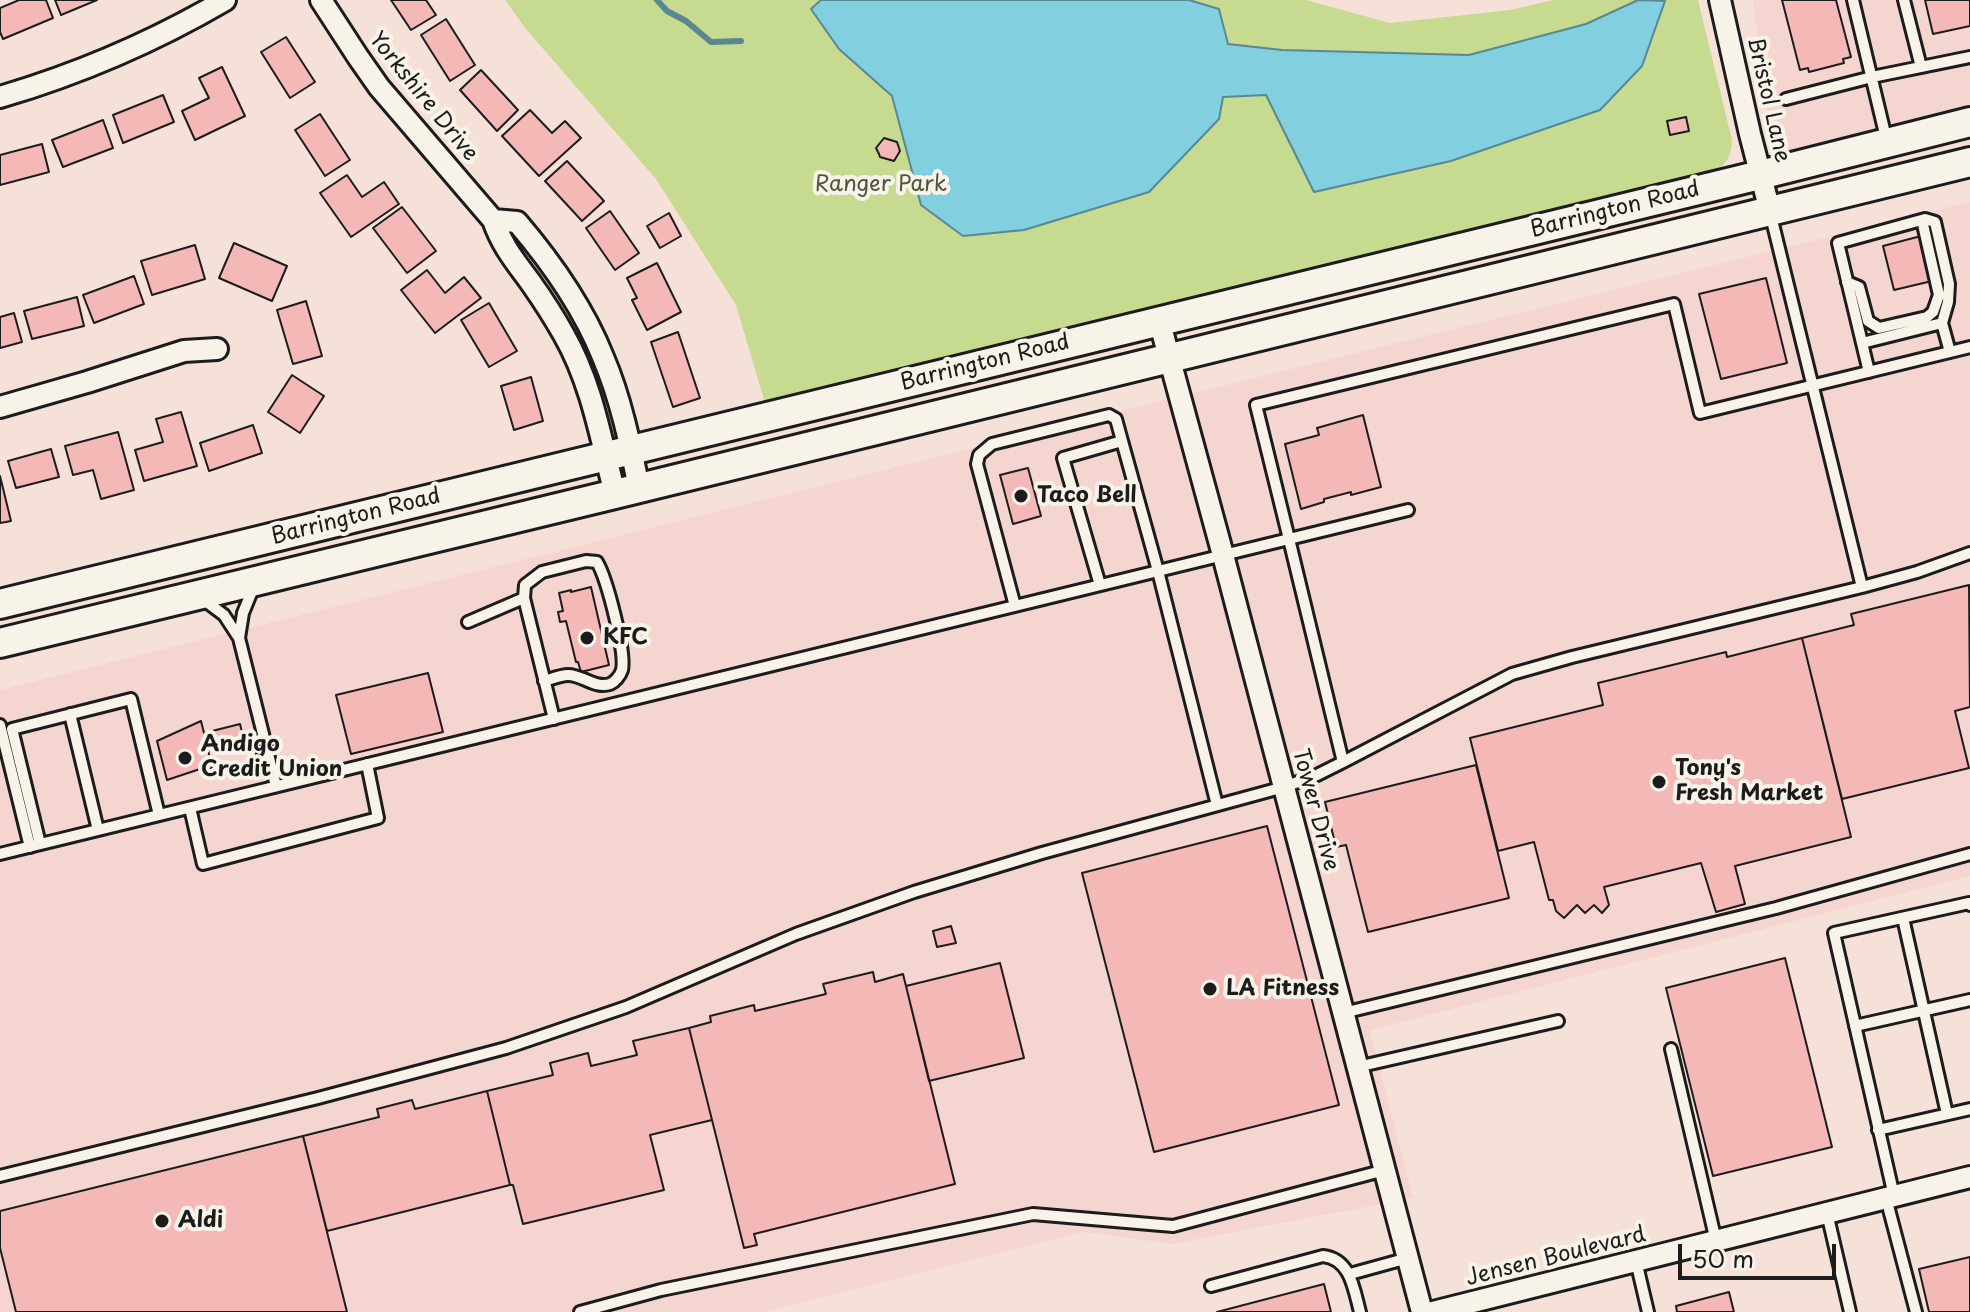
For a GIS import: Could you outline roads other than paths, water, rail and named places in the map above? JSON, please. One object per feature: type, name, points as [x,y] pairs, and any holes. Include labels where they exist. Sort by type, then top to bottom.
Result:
[{"type":"main road","name":"Barrington Road","points":[[0,604],[1970,122]]},
{"type":"main road","name":"Barrington Road","points":[[0,643],[1970,162]]},
{"type":"street","points":[[0,97],[110,57],[225,0]]},
{"type":"street","name":"Yorkshire Drive","points":[[321,0],[379,87],[493,220],[500,241],[544,301],[565,337],[618,453]]},
{"type":"street","name":"Bristol Lane","points":[[1720,0],[1770,211]]},
{"type":"street","name":"Yorkshire Drive","points":[[493,220],[517,222],[547,257],[582,313],[615,387],[618,453],[627,491]]},
{"type":"street","name":"Tower Drive","points":[[1159,320],[1422,1312]]},
{"type":"street","points":[[0,407],[184,351],[217,349]]},
{"type":"street","name":"Jensen Boulevard","points":[[1433,1312],[1970,1177]]},
{"type":"lane","points":[[1853,0],[1887,142]]},
{"type":"lane","points":[[1904,0],[1921,67]]},
{"type":"lane","points":[[1786,99],[1970,57]]},
{"type":"lane","points":[[1770,211],[1862,587]]},
{"type":"lane","points":[[1869,372],[1838,243],[1922,220],[1935,222],[1949,284],[1942,323],[1950,352]]},
{"type":"lane","points":[[1847,282],[1859,287],[1868,321],[1879,328],[1927,317],[1933,312],[1939,295],[1922,220]]},
{"type":"lane","points":[[1343,762],[1256,405],[1674,304],[1700,413],[1970,347]]},
{"type":"lane","points":[[1862,343],[1942,323]]},
{"type":"lane","points":[[1015,606],[977,464],[979,455],[992,444],[1109,415],[1116,419],[1217,805]]},
{"type":"lane","points":[[1100,585],[1063,458],[1122,441]]},
{"type":"lane","points":[[0,854],[1408,510]]},
{"type":"lane","points":[[0,1176],[506,1048],[626,1007],[796,934],[914,892],[1317,775],[1512,674],[1862,587],[1970,553]]},
{"type":"lane","points":[[544,681],[569,674],[598,685],[608,684],[617,679],[622,669],[620,640],[603,573],[597,562],[586,561],[542,572],[525,585],[524,598],[544,681],[554,719]]},
{"type":"lane","points":[[239,638],[244,610],[258,580]]},
{"type":"lane","points":[[186,597],[206,601],[224,615],[239,638],[276,786]]},
{"type":"lane","points":[[468,622],[524,598]]},
{"type":"lane","points":[[35,846],[12,729],[70,714],[131,699],[159,815]]},
{"type":"lane","points":[[70,714],[98,830]]},
{"type":"lane","points":[[0,725],[35,846]]},
{"type":"lane","points":[[190,808],[203,864],[378,818],[367,764]]},
{"type":"lane","points":[[1343,1013],[1776,908],[1970,854]]},
{"type":"lane","points":[[1916,1312],[1834,933],[1970,905]]},
{"type":"lane","points":[[1903,918],[1947,1114]]},
{"type":"lane","points":[[1855,1026],[1970,1000]]},
{"type":"lane","points":[[1357,1067],[1558,1021]]},
{"type":"lane","points":[[1671,1049],[1716,1241]]},
{"type":"lane","points":[[1878,1130],[1970,1109]]},
{"type":"lane","points":[[580,1312],[661,1290],[1033,1214],[1173,1226],[1385,1170]]},
{"type":"lane","points":[[1827,1213],[1850,1312]]},
{"type":"lane","points":[[1211,1286],[1323,1256],[1336,1259],[1350,1274],[1360,1312]]},
{"type":"lane","points":[[1350,1274],[1408,1258]]},
{"type":"lane","points":[[1636,1261],[1648,1312]]},
{"type":"water","points":[[821,0],[1189,0],[1219,9],[1228,44],[1282,50],[1469,55],[1586,24],[1638,0],[1665,1],[1642,66],[1600,110],[1451,161],[1314,192],[1266,95],[1223,97],[1219,119],[1149,192],[1024,230],[963,236],[921,205],[892,96],[839,49],[811,9]]},
{"type":"waterway","points":[[657,0],[667,11],[686,21],[711,42],[741,41]]},
{"type":"place","name":"Taco Bell","points":[[1021,496]]},
{"type":"place","name":"KFC","points":[[587,638]]},
{"type":"place","name":"Andigo Credit Union","points":[[185,758]]},
{"type":"place","name":"Tony's Fresh Market","points":[[1659,782]]},
{"type":"place","name":"LA Fitness","points":[[1210,989]]},
{"type":"place","name":"Aldi","points":[[162,1221]]},
{"type":"park label","name":"Ranger Park","points":[[881,185]]}]
